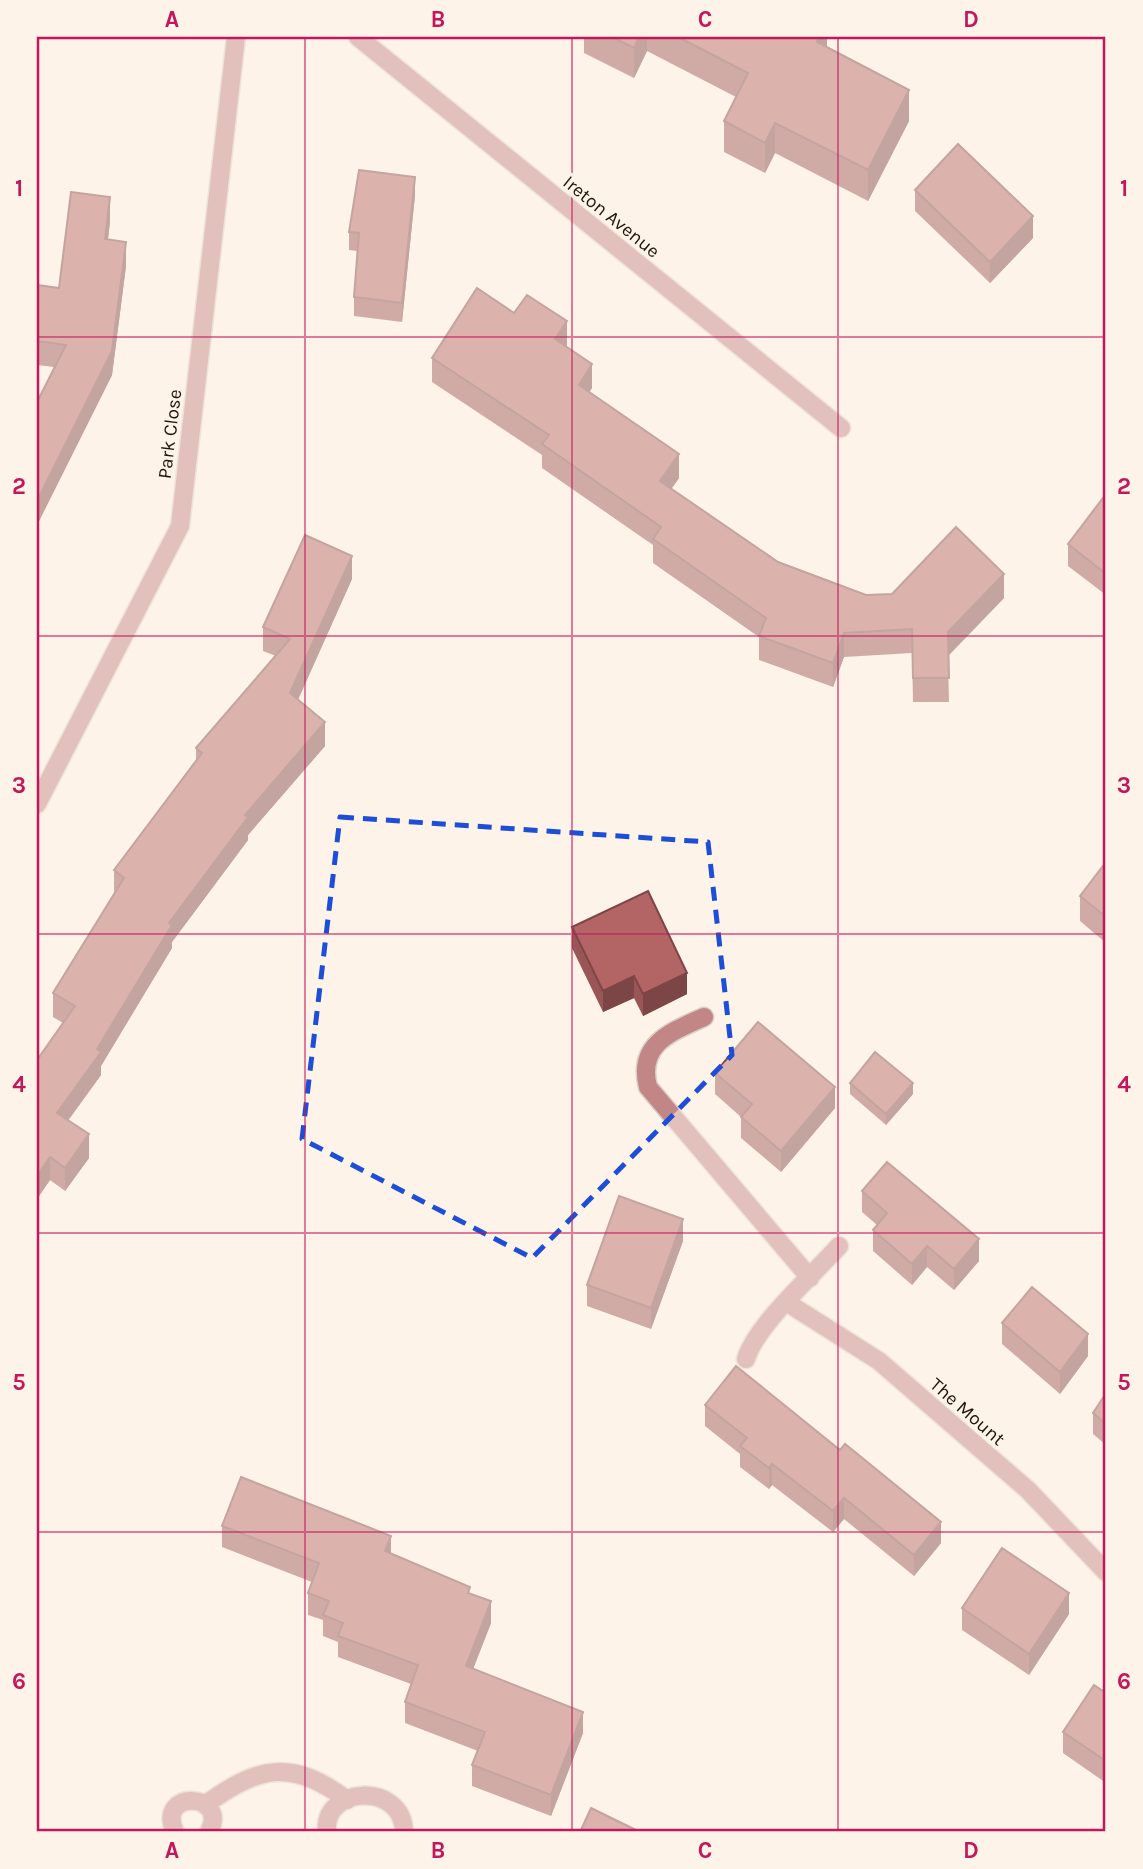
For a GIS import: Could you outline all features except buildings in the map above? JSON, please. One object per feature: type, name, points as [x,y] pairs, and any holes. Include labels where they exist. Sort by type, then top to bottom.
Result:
[{"type":"street","name":"Park Close","points":[[37,804],[180,526],[236,37]]},
{"type":"street","name":"Ireton Avenue","points":[[358,37],[841,428]]},
{"type":"street","points":[[704,1017],[663,1036],[648,1057],[645,1075],[648,1087],[810,1278]]},
{"type":"street","points":[[746,1359],[749,1349],[786,1302],[839,1247]]},
{"type":"street","name":"The Mount","points":[[786,1302],[879,1361],[1028,1490],[1106,1572]]},
{"type":"street","points":[[205,1805],[231,1786],[276,1772],[303,1773],[322,1781],[347,1800]]},
{"type":"street","points":[[327,1832],[336,1806],[355,1795],[377,1796],[396,1808],[404,1832]]},
{"type":"street","points":[[174,1832],[171,1817],[178,1805],[191,1800],[205,1805],[213,1822],[209,1832]]},
{"type":"highlighted area","points":[[340,817],[708,842],[732,1055],[532,1258],[302,1139]]}]
